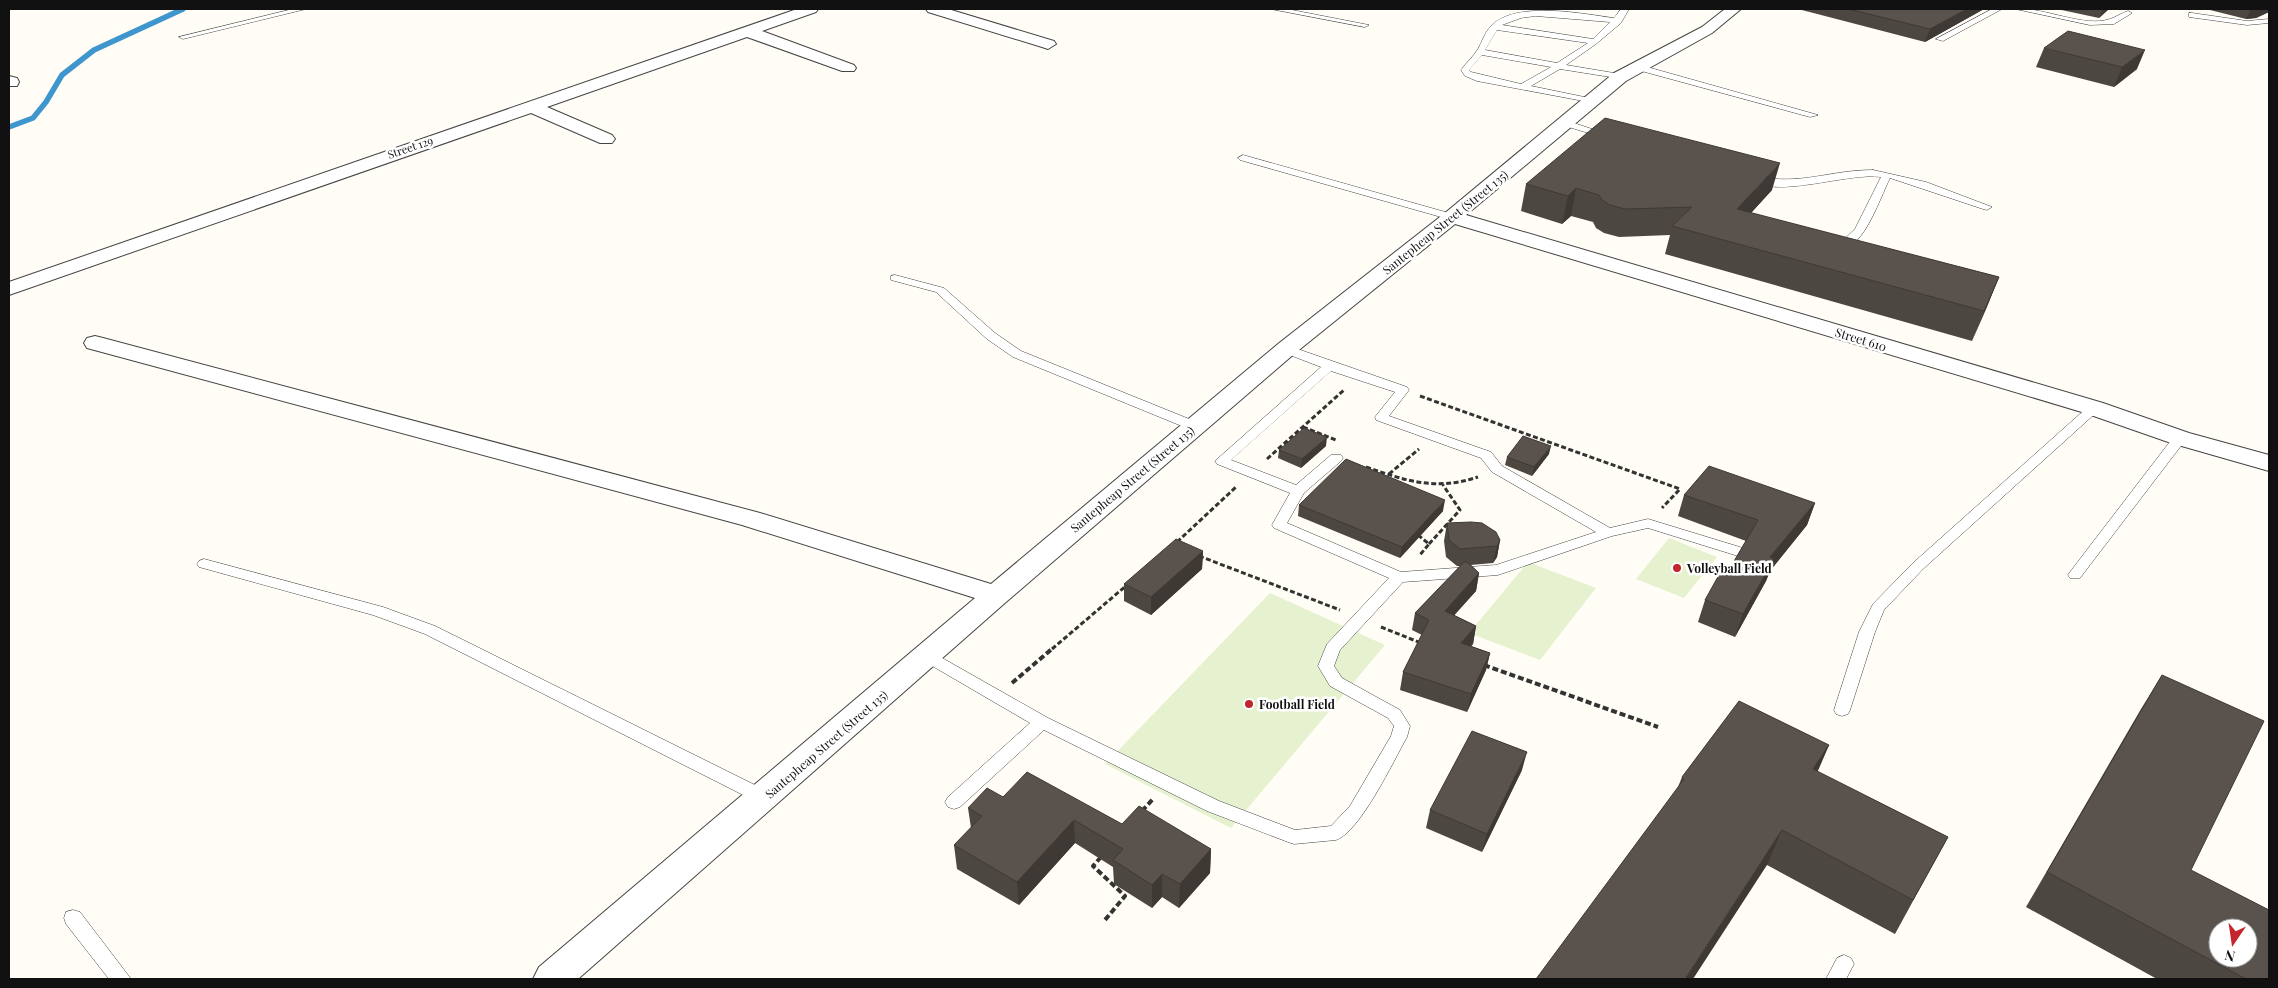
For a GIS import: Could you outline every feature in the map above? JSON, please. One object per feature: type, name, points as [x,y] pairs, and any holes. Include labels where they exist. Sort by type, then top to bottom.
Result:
[{"type":"street","name":"Street 129","points":[[9,289],[811,9]]},
{"type":"street","points":[[933,9],[1048,44]]},
{"type":"street","name":"Santepheap Street (Street 135)","points":[[552,979],[928,656],[996,594],[1286,349],[1452,217],[1628,72],[1707,30],[1734,9]]},
{"type":"street","points":[[746,31],[848,68]]},
{"type":"street","points":[[530,106],[606,139]]},
{"type":"street","name":"Street 610","points":[[1452,217],[2094,408],[2180,438],[2269,463]]},
{"type":"street","points":[[95,342],[751,519],[996,594]]},
{"type":"lane","points":[[183,37],[302,9]]},
{"type":"lane","points":[[1276,9],[1302,11],[1364,25]]},
{"type":"lane","points":[[1523,87],[1559,65],[1592,41],[1618,21],[1625,9]]},
{"type":"lane","points":[[1940,40],[1998,9]]},
{"type":"lane","points":[[2020,9],[2090,23],[2111,22],[2128,13]]},
{"type":"lane","points":[[1591,101],[1468,74],[1464,70],[1480,52],[1494,27],[1504,19],[1525,14],[1554,14],[1618,21]]},
{"type":"lane","points":[[2192,15],[2247,23],[2269,21]]},
{"type":"lane","points":[[1494,27],[1528,30],[1592,41]]},
{"type":"lane","points":[[1480,52],[1559,65],[1628,72],[1813,115]]},
{"type":"lane","points":[[1565,123],[1621,139]]},
{"type":"lane","points":[[1242,158],[1452,217]]},
{"type":"lane","points":[[1743,175],[1771,183],[1788,185],[1805,184],[1859,172],[1907,179],[1987,207]]},
{"type":"lane","points":[[1825,250],[1843,248],[1860,230],[1886,176]]},
{"type":"lane","points":[[895,278],[940,290],[991,336],[1017,354],[1194,426]]},
{"type":"lane","points":[[1286,349],[1329,366],[1403,390],[1381,417],[1486,455],[1497,469],[1608,533]]},
{"type":"lane","points":[[1298,491],[1222,461],[1329,366]]},
{"type":"lane","points":[[1842,710],[1867,632],[1878,608],[1918,566],[2094,408]]},
{"type":"lane","points":[[2075,575],[2180,438]]},
{"type":"lane","points":[[1336,458],[1298,491],[1279,525],[1398,577],[1479,573],[1498,570],[1608,533],[1648,523],[1738,551]]},
{"type":"lane","points":[[204,564],[378,611],[430,630],[764,798]]},
{"type":"lane","points":[[928,656],[1042,722],[1213,806],[1294,837],[1336,833],[1356,811],[1398,737],[1402,726],[1394,714],[1336,682],[1326,666],[1333,648],[1398,577]]},
{"type":"lane","points":[[954,802],[1042,722]]},
{"type":"lane","points":[[73,918],[120,979]]},
{"type":"path","points":[[1181,549],[1172,546],[1360,376]]},
{"type":"path","points":[[1403,390],[1680,489],[1648,523]]},
{"type":"path","points":[[1303,426],[1336,440],[1336,458],[1422,486],[1464,482],[1497,469]]},
{"type":"path","points":[[1388,475],[1434,436]]},
{"type":"path","points":[[1398,577],[1460,510],[1443,485]]},
{"type":"path","points":[[1413,533],[1422,536],[1429,544]]},
{"type":"path","points":[[1190,552],[1428,646]]},
{"type":"path","points":[[996,697],[1128,584]]},
{"type":"path","points":[[1478,663],[1658,727]]},
{"type":"path","points":[[1136,818],[1167,784]]},
{"type":"path","points":[[1105,920],[1126,896],[1093,866],[1106,852]]},
{"type":"green space","name":"Volleyball Field","points":[[1669,538],[1717,557],[1684,598],[1636,579]]},
{"type":"green space","points":[[1528,562],[1596,588],[1540,660],[1469,633]]},
{"type":"green space","name":"Football Field","points":[[1270,593],[1385,645],[1231,828],[1105,764]]},
{"type":"building","points":[[1848,9],[1967,9],[1930,29]]},
{"type":"building","points":[[2068,31],[2145,50],[2122,67],[2044,48]]},
{"type":"building","points":[[1605,118],[1780,163],[1737,209],[1999,277],[1984,311],[1672,226],[1692,207],[1625,209],[1610,205],[1602,200],[1599,195],[1576,188],[1568,196],[1526,184]]},
{"type":"building","points":[[1304,428],[1327,437],[1302,459],[1279,450]]},
{"type":"building","points":[[1523,436],[1551,446],[1534,467],[1507,457]]},
{"type":"building","points":[[1346,459],[1445,500],[1402,547],[1299,505]]},
{"type":"building","points":[[1709,466],[1815,503],[1770,557],[1774,559],[1743,614],[1705,600],[1720,573],[1726,575],[1758,520],[1684,495]]},
{"type":"building","points":[[1447,523],[1482,523],[1496,532],[1500,540],[1497,546],[1460,549],[1449,540]]},
{"type":"building","points":[[1176,539],[1203,551],[1151,597],[1124,584]]},
{"type":"building","points":[[1464,562],[1467,562],[1479,573],[1445,611],[1476,626],[1461,643],[1490,653],[1471,694],[1403,672],[1429,620],[1415,613]]},
{"type":"building","points":[[2162,675],[2264,721],[2191,870],[2269,910],[2269,979],[2246,979],[2226,968],[2258,968],[2258,918],[2208,918],[2208,959],[2047,872]]},
{"type":"building","points":[[1739,701],[1829,745],[1813,769],[1948,837],[1913,900],[1782,830],[1685,979],[1536,979],[1684,779],[1682,777]]},
{"type":"building","points":[[1472,731],[1527,752],[1487,834],[1430,810]]},
{"type":"building","points":[[1027,772],[1122,824],[1139,806],[1211,849],[1180,884],[1162,874],[1152,885],[1113,860],[1123,849],[1074,820],[1017,882],[954,845],[982,816],[968,808],[987,788],[1003,797]]},
{"type":"waterway","points":[[9,127],[33,118],[46,102],[62,75],[94,50],[183,9]]},
{"type":"place","name":"Volleyball Field","points":[[1677,568]]},
{"type":"place","name":"Football Field","points":[[1249,704]]}]
